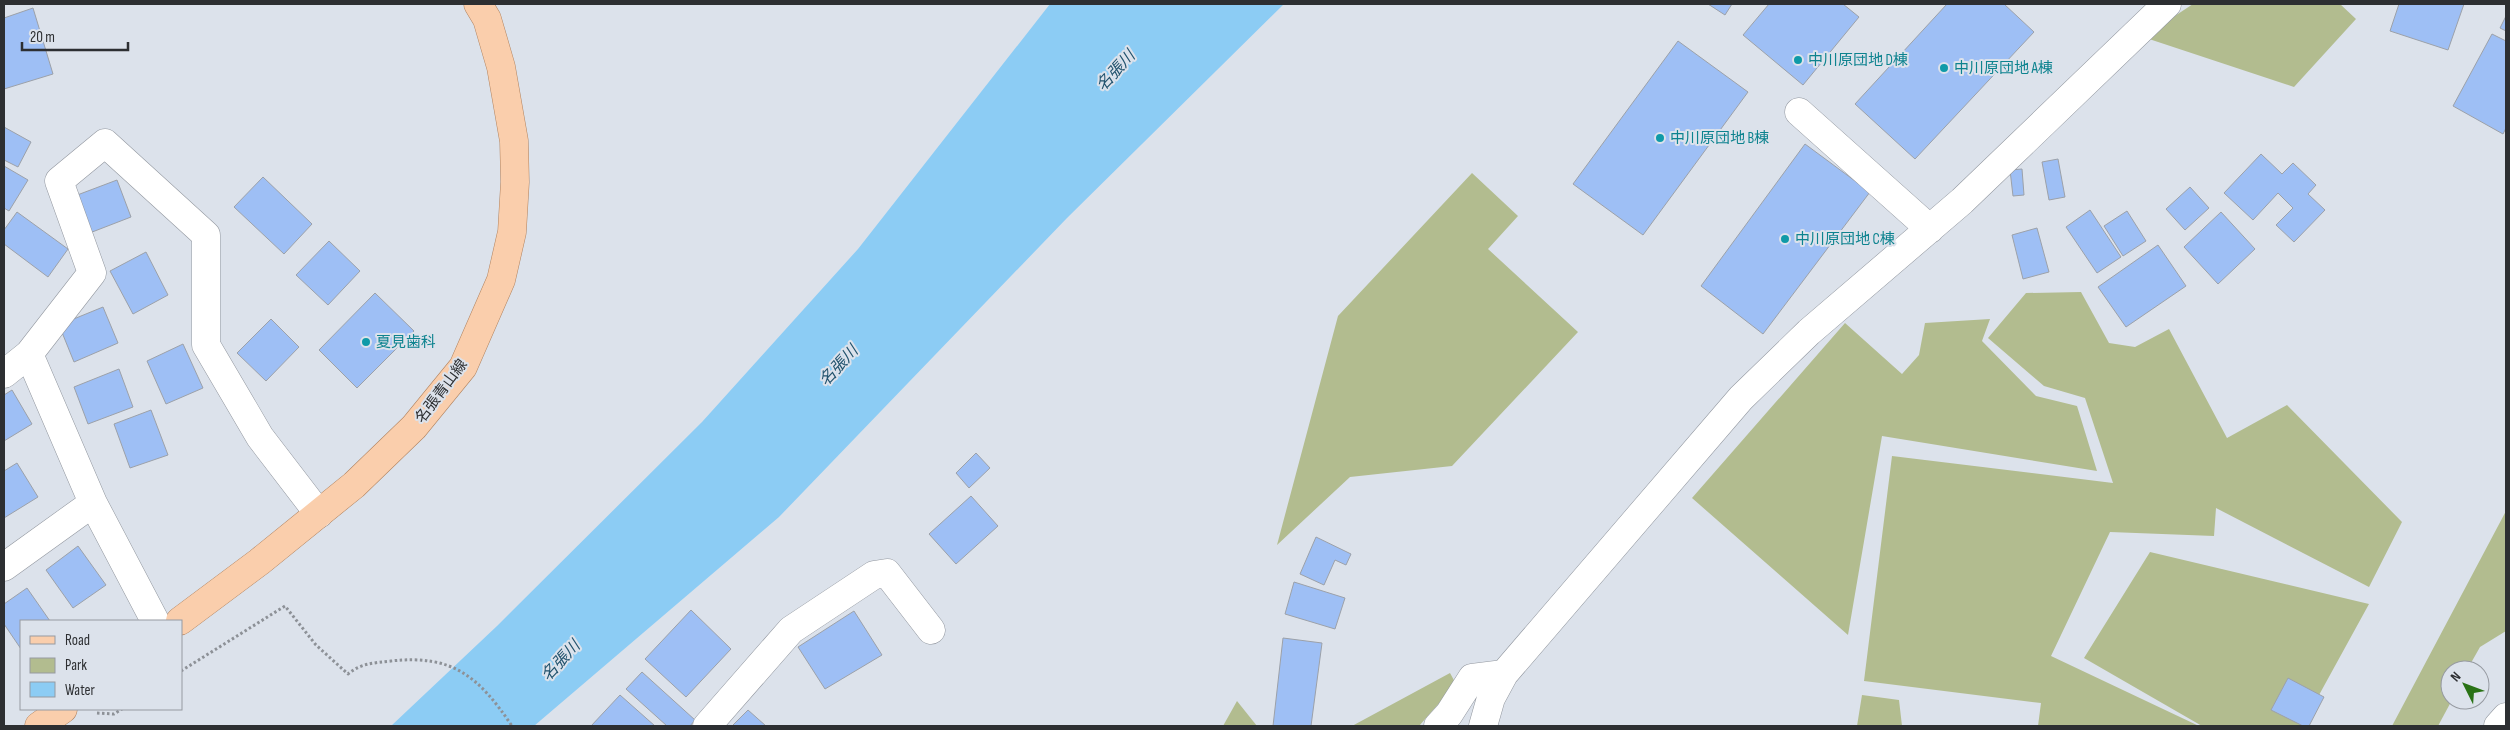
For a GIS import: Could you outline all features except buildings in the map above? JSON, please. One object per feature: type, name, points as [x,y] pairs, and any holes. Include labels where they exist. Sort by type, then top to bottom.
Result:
[{"type":"main road","name":"名張青山線","points":[[181,620],[354,486],[414,427],[463,367],[501,280],[512,232],[515,182],[514,141],[501,68],[487,19],[478,4]]},
{"type":"main road","points":[[39,726],[62,710]]},
{"type":"street","points":[[1483,726],[1491,698],[1504,674],[1741,398],[1809,332],[1962,201],[2168,4]]},
{"type":"street","points":[[1799,112],[1930,229]]},
{"type":"street","points":[[4,374],[29,354],[92,273],[59,181],[105,143],[206,235],[206,345],[260,437],[319,514]]},
{"type":"street","points":[[29,354],[92,503],[154,620]]},
{"type":"street","points":[[4,567],[92,503]]},
{"type":"street","points":[[707,726],[790,630],[874,575],[887,573],[931,630]]},
{"type":"street","points":[[1438,726],[1449,714],[1472,678],[1504,674]]},
{"type":"street","points":[[2498,726],[2506,717]]},
{"type":"path","points":[[182,670],[285,606],[316,645],[348,674],[359,665],[414,659],[447,663],[476,681],[500,708],[512,726]]},
{"type":"path","points":[[97,714],[114,714],[120,710]]},
{"type":"green space","points":[[2193,4],[2340,4],[2356,19],[2294,87],[2143,37]]},
{"type":"green space","points":[[1472,173],[1518,216],[1488,249],[1578,332],[1452,466],[1350,477],[1277,545],[1338,316]]},
{"type":"green space","points":[[2081,292],[2109,343],[2135,347],[2169,329],[2227,438],[2287,405],[2402,522],[2369,587],[2216,508],[2214,536],[2110,532],[2051,656],[2199,726],[2038,726],[2041,703],[1864,681],[1892,456],[2113,483],[2085,398],[2044,386],[1988,338],[2026,293]]},
{"type":"green space","points":[[1990,319],[1982,341],[2036,396],[2077,406],[2097,471],[1882,436],[1848,635],[1692,498],[1845,323],[1902,374],[1919,355],[1925,323]]},
{"type":"green space","points":[[2506,511],[2506,631],[2480,647],[2473,660],[2440,660],[2440,710],[2447,710],[2438,726],[2392,726]]},
{"type":"green space","points":[[2150,552],[2369,604],[2302,726],[2202,726],[2084,658]]},
{"type":"green space","points":[[1450,673],[1456,684],[1419,726],[1352,726]]},
{"type":"green space","points":[[1862,695],[1899,700],[1902,726],[1857,726]]},
{"type":"green space","points":[[1237,701],[1257,726],[1223,726]]},
{"type":"water","name":"名張川","points":[[1050,4],[1284,4],[1067,218],[779,517],[534,726],[391,726],[497,626],[702,422],[858,249]]},
{"type":"place","name":"中川原団地 D棟","points":[[1798,60]]},
{"type":"place","name":"中川原団地 A棟","points":[[1944,68]]},
{"type":"place","name":"中川原団地 B棟","points":[[1660,138]]},
{"type":"place","name":"中川原団地 C棟","points":[[1785,239]]},
{"type":"place","name":"夏見歯科","points":[[366,342]]}]
